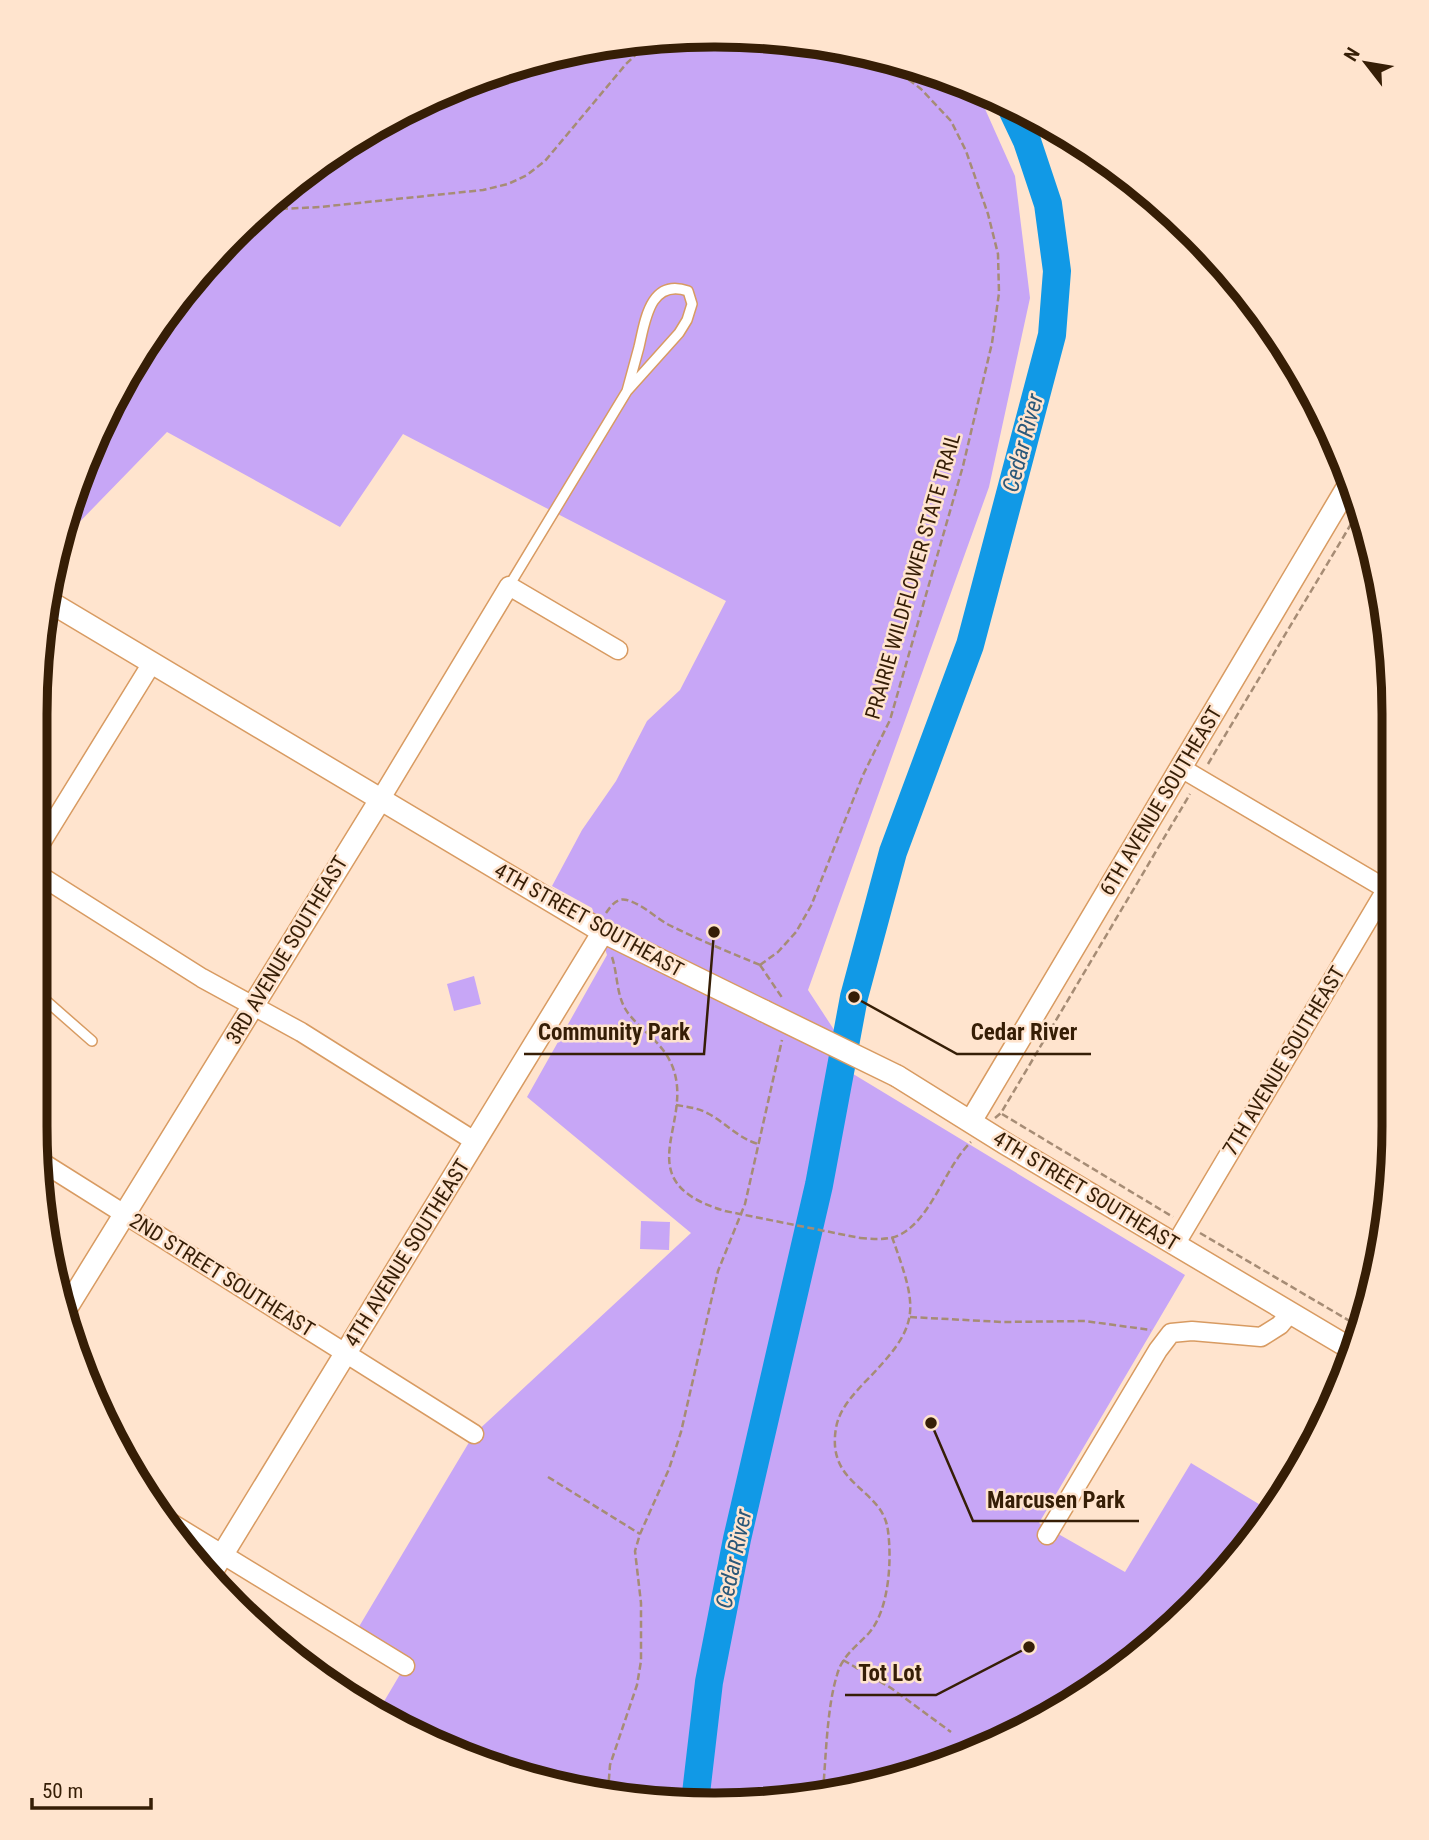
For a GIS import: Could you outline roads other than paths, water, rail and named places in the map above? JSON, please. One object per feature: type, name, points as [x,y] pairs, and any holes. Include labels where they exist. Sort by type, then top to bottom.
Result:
[{"type":"street","name":"6TH AVENUE SOUTHEAST","points":[[977,1125],[1181,768],[1344,493]]},
{"type":"street","points":[[509,586],[618,650]]},
{"type":"street","name":"3RD AVENUE SOUTHEAST","points":[[71,1301],[509,586]]},
{"type":"street","name":"4TH STREET SOUTHEAST","points":[[56,606],[603,932],[897,1076],[1344,1345]]},
{"type":"street","points":[[47,833],[152,663]]},
{"type":"street","points":[[1181,768],[1382,881]]},
{"type":"street","points":[[47,880],[202,978],[301,1032],[475,1142]]},
{"type":"street","name":"7TH AVENUE SOUTHEAST","points":[[1175,1245],[1382,901]]},
{"type":"street","name":"4TH AVENUE SOUTHEAST","points":[[215,1567],[603,932]]},
{"type":"street","name":"2ND STREET SOUTHEAST","points":[[49,1167],[474,1434]]},
{"type":"street","points":[[1047,1535],[1158,1350],[1171,1333],[1192,1331],[1261,1337],[1280,1325],[1290,1313]]},
{"type":"street","points":[[184,1530],[405,1666]]},
{"type":"lane","points":[[509,586],[627,391],[679,333],[687,320],[692,304],[688,291],[675,286],[662,291],[649,308],[627,391]]},
{"type":"lane","points":[[47,1002],[92,1041]]},
{"type":"waterway","name":"Cedar River","points":[[696,1792],[709,1682],[737,1539],[819,1185],[854,997],[893,852],[970,645],[1052,335],[1057,271],[1048,204],[1017,120]]},
{"type":"waterway","points":[[1027,141],[1034,130]]},
{"type":"place","name":"Community Park","points":[[714,932]]},
{"type":"place","name":"Cedar River","points":[[854,997]]},
{"type":"place","name":"Marcusen Park","points":[[931,1423]]},
{"type":"place","name":"Tot Lot","points":[[1029,1647]]}]
